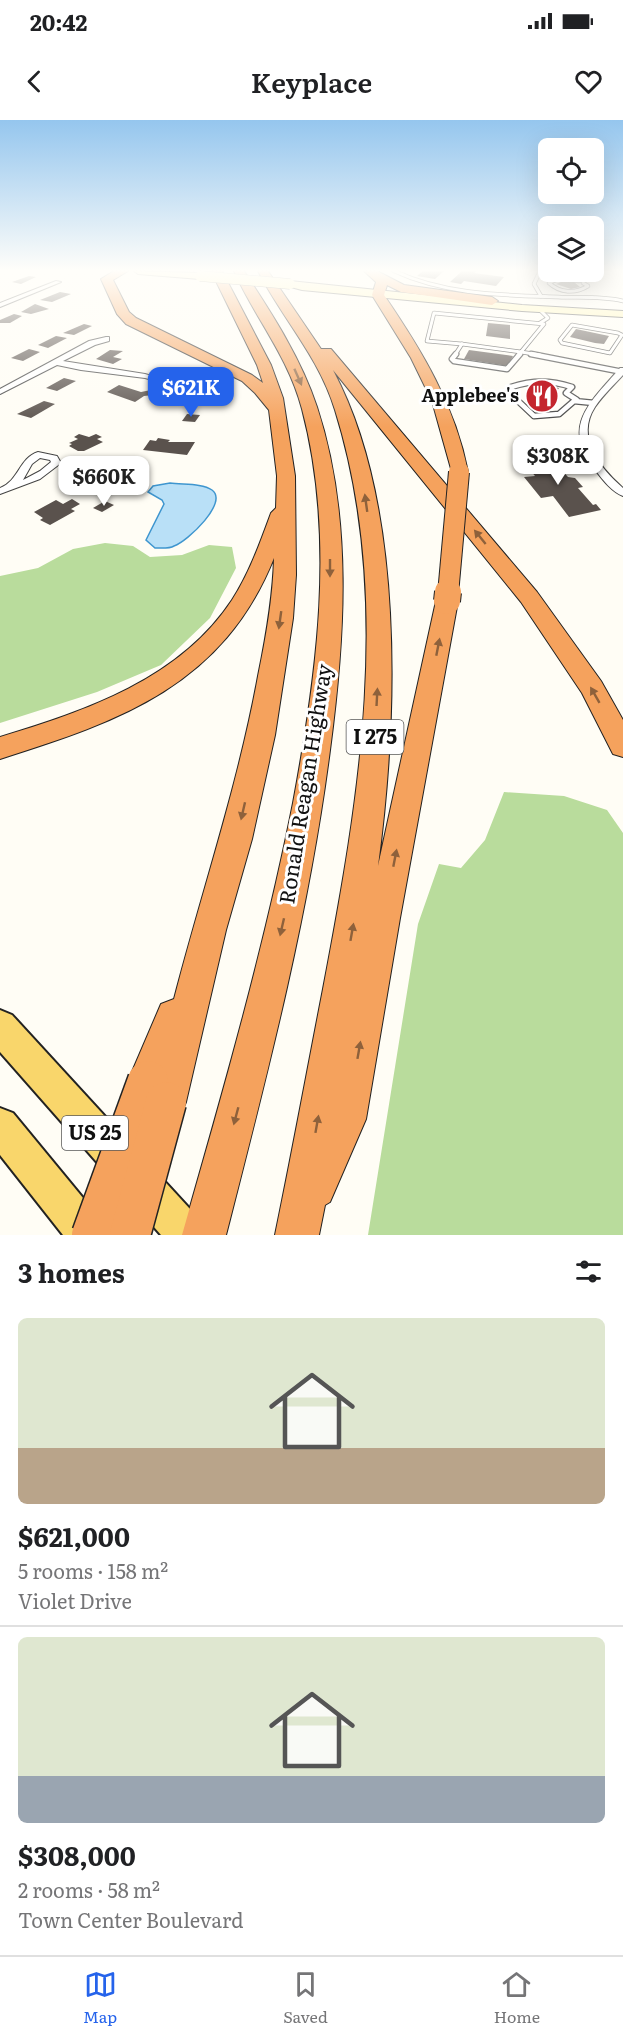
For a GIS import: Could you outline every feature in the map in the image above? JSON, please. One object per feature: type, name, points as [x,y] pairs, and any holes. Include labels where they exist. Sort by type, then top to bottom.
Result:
[{"type":"highway","points":[[136,323],[248,378],[261,390],[279,416]]},
{"type":"highway","points":[[130,1235],[157,1092],[236,839],[263,723],[281,618],[287,534],[286,476],[279,416],[264,365],[243,323]]},
{"type":"highway","name":"Ronald Reagan Highway","points":[[204,1235],[258,1030],[300,850],[326,680],[330,552],[326,486],[310,408],[286,351],[270,323]]},
{"type":"highway","name":"I 275","points":[[297,323],[323,363],[342,407],[357,453],[375,558],[379,669],[374,753],[362,874],[298,1229]]},
{"type":"highway","points":[[300,323],[348,376],[529,597],[592,688],[623,746]]},
{"type":"highway","points":[[298,1229],[346,1119],[383,918],[447,602],[459,472],[454,440],[442,402],[395,323]]},
{"type":"highway","points":[[0,748],[46,734],[113,708],[183,667],[213,640],[243,601],[258,572],[286,499]]},
{"type":"highway","points":[[90,1235],[157,1092]]},
{"type":"main road","name":"US 25","points":[[0,1027],[187,1235]]},
{"type":"main road","points":[[0,1126],[90,1235]]},
{"type":"street","points":[[0,392],[92,343],[106,339]]},
{"type":"street","points":[[56,362],[81,368],[145,376],[178,385]]},
{"type":"street","points":[[622,372],[594,403],[583,423],[584,440],[593,461],[623,493]]},
{"type":"street","points":[[0,491],[12,487]]},
{"type":"lane","points":[[431,323],[427,341],[520,351],[622,372]]},
{"type":"lane","points":[[462,344],[452,359],[454,361],[502,369],[511,368],[520,351],[544,324],[540,323]]},
{"type":"lane","points":[[572,326],[622,335],[612,353],[584,348],[560,342],[572,326]]},
{"type":"lane","points":[[574,362],[584,348]]},
{"type":"lane","points":[[577,400],[567,403],[559,414],[534,416],[517,400],[511,387],[539,379],[560,383],[572,387],[566,393],[577,400],[594,403]]},
{"type":"green space","points":[[105,543],[133,546],[150,557],[182,555],[209,545],[232,547],[236,568],[210,618],[161,665],[97,692],[0,723],[0,576],[38,568],[73,549]]},
{"type":"green space","points":[[504,792],[564,796],[607,810],[623,833],[623,1235],[368,1235],[418,924],[439,864],[461,868],[485,840]]},
{"type":"water","points":[[170,483],[208,488],[216,496],[215,503],[205,521],[180,543],[172,547],[155,548],[146,540],[164,504],[162,500],[148,492],[153,486]]},
{"type":"building","points":[[488,323],[510,325],[510,339],[486,336]]},
{"type":"building","points":[[84,324],[92,326],[74,335],[63,333]]},
{"type":"building","points":[[576,329],[609,336],[604,344],[570,337]]},
{"type":"building","points":[[56,336],[67,338],[48,348],[38,345]]},
{"type":"building","points":[[29,349],[40,352],[23,361],[11,358]]},
{"type":"building","points":[[110,350],[123,351],[113,357],[122,359],[113,364],[96,359]]},
{"type":"building","points":[[469,350],[513,356],[508,366],[464,359]]},
{"type":"building","points":[[64,378],[76,381],[57,391],[46,388]]},
{"type":"building","name":"Applebee's","points":[[532,384],[559,388],[548,404],[529,399],[534,392],[527,390]]},
{"type":"building","points":[[119,385],[141,392],[151,390],[153,395],[144,396],[135,402],[107,392]]},
{"type":"building","points":[[44,401],[55,404],[31,418],[17,414]]},
{"type":"building","points":[[187,414],[200,415],[195,422],[182,421]]},
{"type":"building","points":[[79,434],[89,437],[96,434],[102,437],[97,439],[103,442],[84,451],[78,451],[69,446],[72,444],[69,443],[78,439],[74,437]]},
{"type":"building","points":[[158,438],[170,440],[168,442],[195,442],[187,455],[143,450],[150,440],[156,441]]},
{"type":"building","points":[[536,457],[538,459],[554,457],[558,462],[554,462],[568,477],[575,478],[583,487],[578,488],[593,505],[596,504],[601,510],[569,517],[553,496],[541,498],[524,477],[535,476],[520,458]]},
{"type":"building","points":[[72,499],[80,504],[71,509],[75,511],[50,525],[40,520],[43,518],[34,512],[56,500],[63,504]]},
{"type":"building","points":[[105,501],[114,505],[102,512],[93,508]]},
{"type":"place","name":"Applebee's","points":[[542,396]]}]
